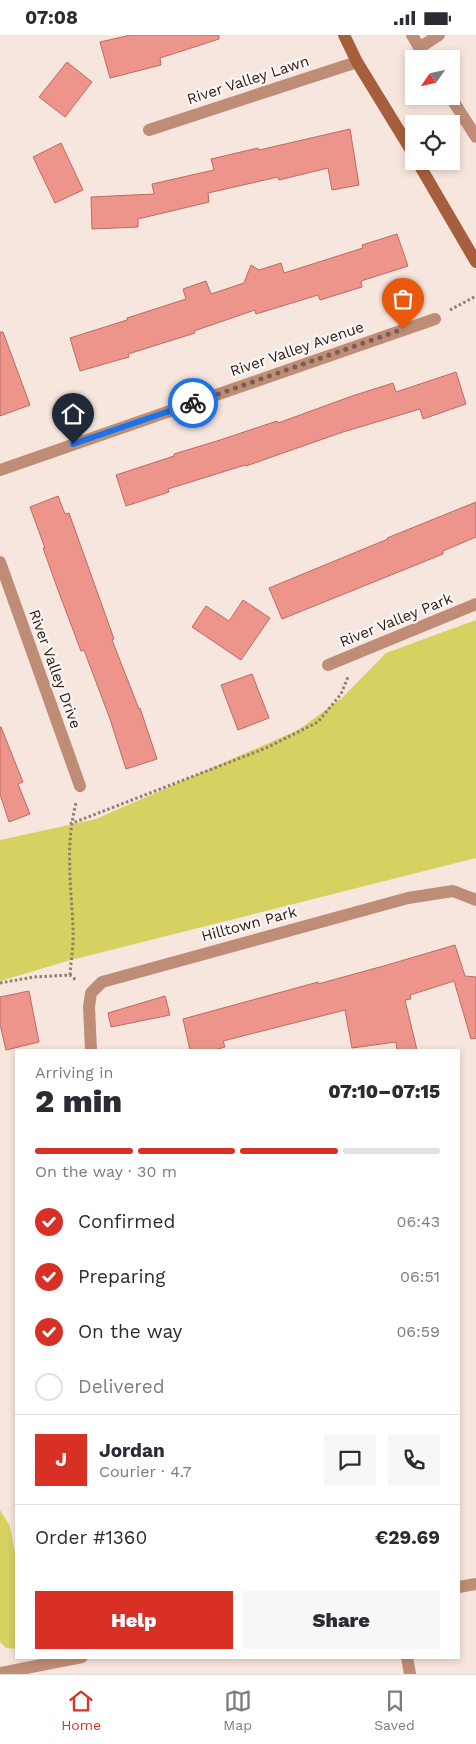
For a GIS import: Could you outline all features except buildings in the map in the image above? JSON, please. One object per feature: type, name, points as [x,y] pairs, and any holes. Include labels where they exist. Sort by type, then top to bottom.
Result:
[{"type":"street","points":[[344,35],[357,61],[405,140]]},
{"type":"street","points":[[412,35],[421,50]]},
{"type":"street","points":[[426,50],[439,35]]},
{"type":"street","name":"River Valley Lawn","points":[[148,130],[357,61]]},
{"type":"street","points":[[456,105],[476,137]]},
{"type":"street","points":[[422,170],[476,262]]},
{"type":"street","name":"River Valley Avenue","points":[[0,470],[435,319]]},
{"type":"street","name":"River Valley Drive","points":[[0,563],[80,786]]},
{"type":"street","name":"River Valley Park","points":[[328,665],[476,604]]},
{"type":"street","name":"Hilltown Park","points":[[91,993],[102,982],[408,898],[452,891],[476,900]]},
{"type":"street","points":[[91,993],[89,1007],[92,1049]]},
{"type":"street","points":[[460,1587],[476,1584]]},
{"type":"street","points":[[1,1672],[71,1659]]},
{"type":"street","points":[[408,1659],[410,1674]]},
{"type":"path","points":[[435,319],[476,296]]},
{"type":"path","points":[[70,825],[266,748],[318,722],[341,694],[354,665],[351,656]]},
{"type":"path","points":[[70,975],[74,930],[69,865],[70,825],[80,786]]},
{"type":"path","points":[[0,983],[34,977],[70,975],[91,993]]},
{"type":"shaded area","points":[[476,620],[476,858],[71,960],[0,981],[0,840],[96,819],[298,730],[342,698],[386,653]]},
{"type":"shaded area","points":[[0,1510],[10,1526],[15,1554],[15,1649],[6,1648],[0,1642]]},
{"type":"way so far","points":[[193,403],[403,329]]},
{"type":"route","points":[[73,444],[193,403]]}]
